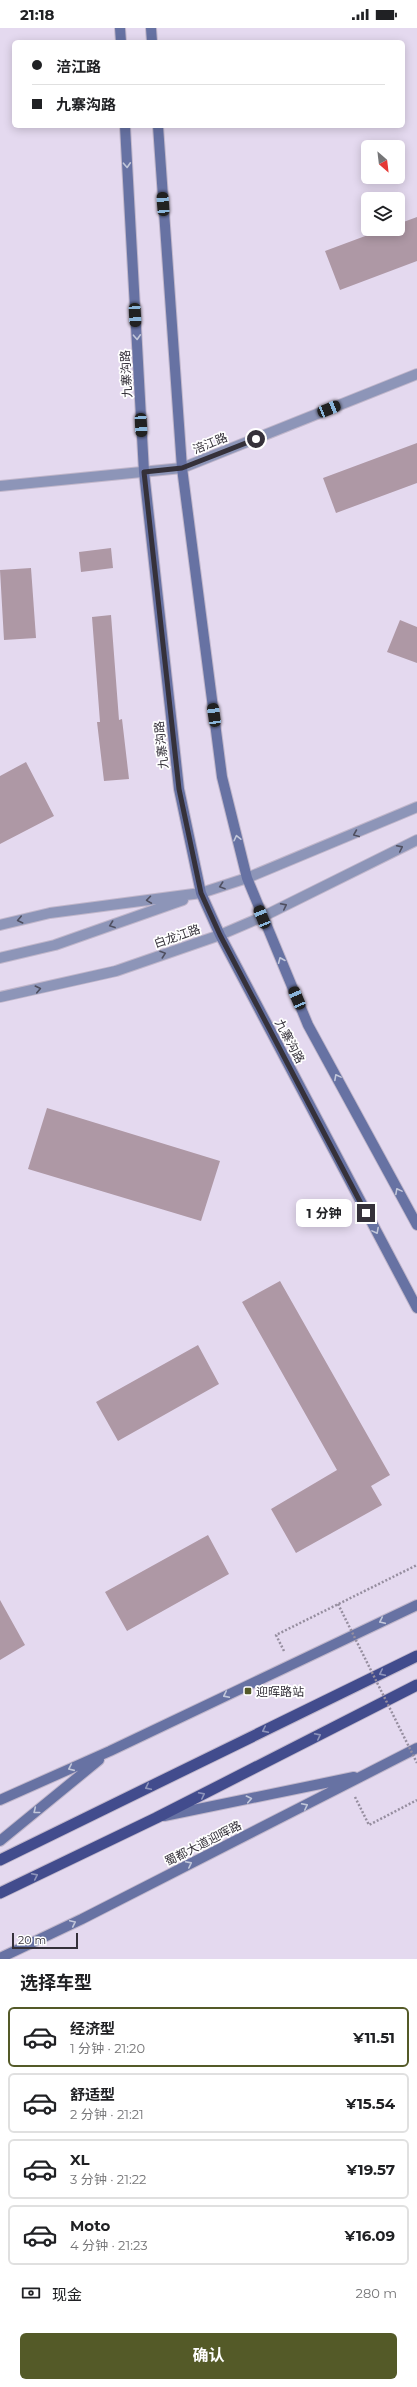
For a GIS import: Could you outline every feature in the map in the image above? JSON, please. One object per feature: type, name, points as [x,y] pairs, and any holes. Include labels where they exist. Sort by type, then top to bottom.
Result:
[{"type":"highway","points":[[0,1860],[417,1656]]},
{"type":"highway","points":[[0,1893],[156,1818],[417,1685]]},
{"type":"main road","points":[[120,28],[121,40]]},
{"type":"main road","points":[[151,28],[152,40]]},
{"type":"main road","name":"九寨沟路","points":[[125,128],[144,472],[179,789],[201,893],[220,935],[417,1308]]},
{"type":"main road","name":"九寨沟路","points":[[158,128],[182,468],[222,777],[247,878],[308,1025],[417,1225]]},
{"type":"main road","points":[[0,1800],[110,1751],[417,1605]]},
{"type":"main road","name":"蜀都大道迎晖路","points":[[0,1958],[417,1748]]},
{"type":"main road","points":[[0,1841],[110,1751]]},
{"type":"main road","points":[[156,1818],[366,1775]]},
{"type":"street","name":"涪江路","points":[[0,486],[182,468],[417,374]]},
{"type":"street","points":[[0,958],[55,946],[201,893],[247,878],[417,807]]},
{"type":"street","name":"白龙江路","points":[[0,997],[116,971],[220,935],[262,917],[417,840]]},
{"type":"street","points":[[0,925],[50,913],[201,893]]},
{"type":"path","points":[[276,1635],[417,1565]]},
{"type":"path","points":[[338,1604],[417,1763]]},
{"type":"path","points":[[348,1784],[369,1825],[417,1800]]},
{"type":"building","points":[[417,217],[417,261],[340,290],[325,251],[365,236],[405,236],[405,221]]},
{"type":"building","points":[[417,443],[417,483],[336,513],[323,478]]},
{"type":"building","points":[[111,548],[113,568],[81,572],[79,552]]},
{"type":"building","points":[[31,568],[36,638],[4,640],[0,570]]},
{"type":"building","points":[[111,615],[119,720],[122,719],[129,779],[104,781],[97,722],[100,722],[92,617]]},
{"type":"building","points":[[400,620],[417,627],[417,663],[387,652]]},
{"type":"building","points":[[26,762],[54,816],[0,844],[0,776]]},
{"type":"building","points":[[47,1108],[220,1161],[201,1221],[28,1169]]},
{"type":"building","points":[[280,1281],[390,1475],[371,1486],[382,1505],[296,1553],[271,1509],[337,1470],[242,1302]]},
{"type":"building","points":[[198,1345],[219,1384],[118,1441],[96,1402]]},
{"type":"building","points":[[208,1535],[229,1574],[127,1631],[105,1592]]},
{"type":"building","points":[[0,1600],[25,1645],[0,1660]]},
{"type":"place","name":"迎晖路站","points":[[248,1691]]},
{"type":"route","points":[[256,439],[182,468],[144,472],[179,789],[201,893],[220,935],[366,1213]]}]
